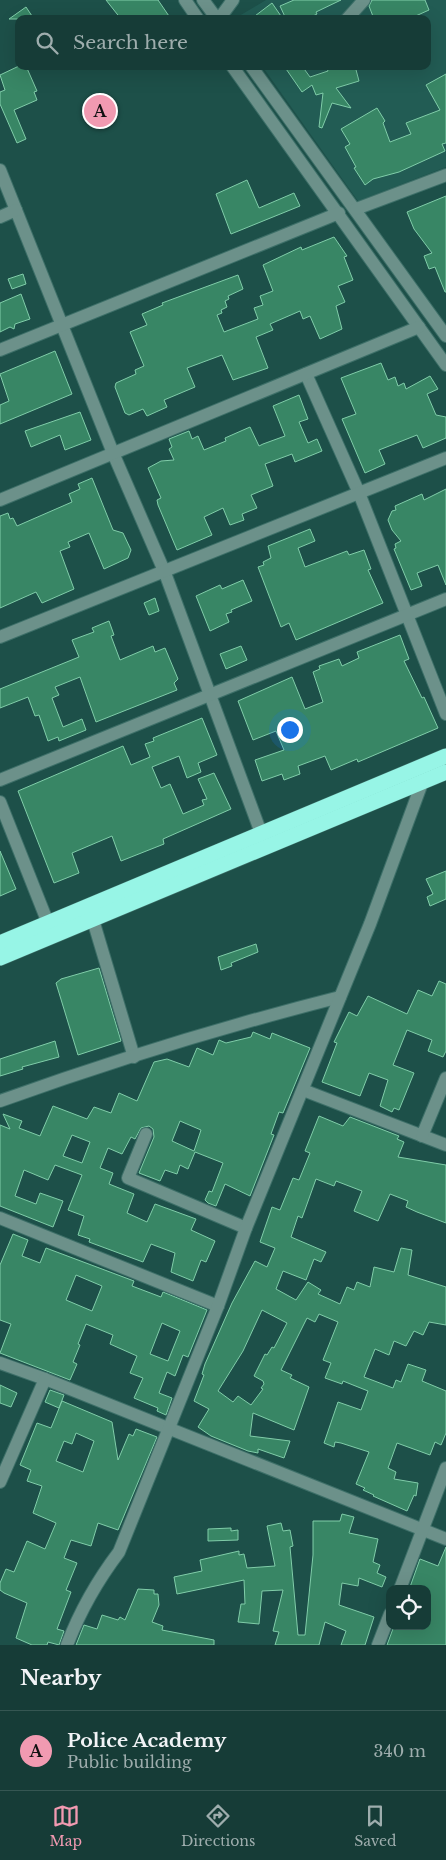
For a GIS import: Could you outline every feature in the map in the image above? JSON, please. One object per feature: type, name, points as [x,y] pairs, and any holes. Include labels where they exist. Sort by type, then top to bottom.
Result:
[{"type":"highway","points":[[0,943],[446,756]]},
{"type":"highway","points":[[0,958],[446,772]]},
{"type":"street","points":[[185,0],[195,15]]},
{"type":"street","points":[[203,0],[215,15]]},
{"type":"street","points":[[221,15],[233,0]]},
{"type":"street","points":[[351,15],[364,0]]},
{"type":"street","points":[[235,70],[446,365]]},
{"type":"street","points":[[254,70],[444,330]]},
{"type":"street","points":[[0,170],[113,453],[164,573],[261,833]]},
{"type":"street","points":[[356,209],[446,175]]},
{"type":"street","points":[[0,217],[16,210]]},
{"type":"street","points":[[0,350],[339,213]]},
{"type":"street","points":[[0,500],[419,327]]},
{"type":"street","points":[[306,374],[359,493],[446,714]]},
{"type":"street","points":[[0,637],[164,573],[446,458]]},
{"type":"street","points":[[0,780],[210,693],[446,599]]},
{"type":"street","points":[[67,1645],[85,1605],[103,1573],[119,1552],[218,1306],[246,1228],[340,997],[422,783]]},
{"type":"street","points":[[0,802],[48,923]]},
{"type":"street","points":[[92,920],[134,1057]]},
{"type":"street","points":[[0,1101],[70,1076],[134,1057],[222,1027],[340,997]]},
{"type":"street","points":[[422,1136],[446,1078]]},
{"type":"street","points":[[303,1090],[446,1145]]},
{"type":"street","points":[[146,1134],[128,1178],[246,1228]]},
{"type":"street","points":[[0,1218],[218,1306]]},
{"type":"street","points":[[0,1363],[45,1379],[446,1539]]},
{"type":"street","points":[[0,1482],[45,1379]]},
{"type":"street","points":[[401,1585],[446,1468]]},
{"type":"street","points":[[378,1645],[386,1624]]},
{"type":"shaded area","points":[[266,0],[446,0],[446,167],[358,201],[265,70],[431,70],[431,15],[241,15]]},
{"type":"building","points":[[106,0],[158,0],[168,15],[118,15]]},
{"type":"building","points":[[294,0],[341,0],[316,12],[317,14],[315,15],[284,15],[280,6]]},
{"type":"building","points":[[372,0],[425,0],[429,10],[418,15],[372,15],[369,6]]},
{"type":"building","points":[[272,3],[280,15],[256,15]]},
{"type":"building","points":[[26,7],[31,15],[15,15],[15,19],[9,19]]},
{"type":"building","points":[[15,68],[15,70],[28,70],[37,91],[34,92],[37,100],[14,110],[26,139],[17,143],[0,104],[0,92],[5,90],[0,75]]},
{"type":"building","points":[[287,70],[305,70],[310,77],[328,70],[356,70],[359,81],[336,88],[351,108],[332,103],[322,128],[319,127],[323,93],[316,95],[312,85],[302,92]]},
{"type":"building","points":[[446,74],[446,143],[442,144],[445,151],[399,172],[373,179],[365,185],[354,168],[356,167],[345,147],[350,144],[341,129],[377,108],[385,121],[383,123],[390,142],[411,134],[406,123],[440,110],[426,85]]},
{"type":"building","points":[[247,180],[259,208],[294,193],[300,206],[231,234],[216,194]]},
{"type":"building","points":[[446,196],[445,292],[435,267],[429,269],[424,256],[432,253],[414,229],[407,212]]},
{"type":"building","points":[[334,237],[347,256],[344,257],[353,280],[338,286],[345,302],[336,306],[342,329],[320,339],[310,316],[303,319],[300,311],[270,324],[273,330],[256,337],[268,368],[233,380],[222,355],[187,368],[195,387],[164,400],[167,407],[147,416],[143,409],[129,415],[125,413],[115,387],[116,383],[136,374],[135,370],[144,366],[130,332],[147,325],[142,314],[163,305],[162,303],[238,275],[243,289],[228,296],[229,299],[225,301],[227,307],[221,310],[222,313],[217,315],[224,332],[258,319],[254,308],[263,305],[260,296],[273,291],[263,265],[301,247],[302,250]]},
{"type":"building","points":[[23,274],[26,284],[12,289],[8,279]]},
{"type":"building","points":[[21,294],[30,319],[15,324],[14,329],[10,327],[0,332],[0,303]]},
{"type":"building","points":[[55,351],[72,394],[0,424],[0,405],[9,401],[0,374]]},
{"type":"building","points":[[381,363],[388,380],[395,377],[398,386],[404,383],[406,389],[430,376],[438,389],[427,394],[436,415],[446,417],[446,438],[423,448],[417,435],[379,450],[385,464],[365,473],[342,419],[356,414],[341,378]]},
{"type":"building","points":[[299,395],[308,419],[299,422],[308,443],[317,439],[322,451],[295,462],[292,454],[265,464],[273,486],[251,495],[257,508],[242,514],[244,520],[230,525],[223,508],[204,517],[212,535],[177,550],[158,505],[157,500],[161,498],[148,468],[161,461],[174,460],[169,449],[172,447],[169,439],[189,431],[192,439],[198,436],[204,450],[226,441],[225,438],[250,427],[259,446],[285,436],[273,406]]},
{"type":"building","points":[[80,412],[91,440],[65,450],[60,435],[31,447],[25,431]]},
{"type":"building","points":[[92,478],[113,530],[123,533],[131,550],[128,558],[104,569],[89,533],[68,542],[70,547],[60,551],[74,589],[42,603],[36,592],[0,608],[0,516],[8,513],[10,519],[13,518],[17,526],[72,502],[69,494],[80,489],[78,484]]},
{"type":"building","points":[[446,489],[446,585],[438,565],[417,573],[422,586],[411,590],[394,549],[396,548],[395,544],[401,541],[392,530],[388,520],[392,511],[396,510],[395,506],[422,494],[424,500]]},
{"type":"building","points":[[310,529],[315,541],[298,548],[305,567],[347,551],[349,555],[364,550],[371,569],[368,570],[383,603],[296,640],[289,623],[281,627],[258,567],[264,565],[263,562],[271,558],[268,546]]},
{"type":"building","points":[[243,580],[252,601],[231,610],[232,612],[226,614],[229,622],[210,631],[196,596],[220,585],[222,589]]},
{"type":"building","points":[[155,598],[159,611],[149,615],[144,603]]},
{"type":"building","points":[[109,621],[114,635],[111,636],[120,660],[153,646],[155,652],[165,648],[178,679],[174,683],[177,690],[96,722],[80,677],[55,687],[59,695],[52,698],[63,727],[82,719],[86,730],[59,741],[58,737],[48,741],[39,715],[35,716],[28,697],[0,708],[0,689],[79,657],[72,640],[94,632],[92,628]]},
{"type":"building","points":[[400,635],[409,659],[404,661],[422,698],[424,697],[438,728],[358,762],[357,759],[331,770],[325,756],[298,766],[300,774],[284,780],[282,774],[262,781],[255,760],[284,750],[276,731],[253,740],[238,701],[292,677],[305,709],[323,702],[313,672],[320,669],[319,666],[339,659],[342,666],[359,658],[357,652]]},
{"type":"building","points":[[241,646],[247,660],[226,669],[220,654]]},
{"type":"building","points":[[202,718],[217,755],[198,763],[201,772],[187,778],[179,756],[152,767],[161,788],[170,784],[183,814],[204,805],[202,800],[207,799],[198,779],[214,773],[231,809],[163,839],[164,844],[121,861],[112,836],[72,853],[79,873],[54,883],[18,791],[123,746],[131,765],[150,757],[145,744],[154,741],[153,738]]},
{"type":"building","points":[[0,851],[16,889],[0,896]]},
{"type":"building","points":[[446,871],[446,899],[430,906],[427,897],[433,894],[426,879]]},
{"type":"building","points":[[256,944],[258,952],[231,963],[232,966],[221,970],[218,957]]},
{"type":"building","points":[[99,968],[121,1041],[78,1055],[56,983],[61,979]]},
{"type":"building","points":[[439,981],[446,984],[446,1051],[443,1057],[428,1051],[432,1040],[407,1030],[393,1065],[414,1073],[399,1110],[394,1108],[392,1112],[380,1106],[388,1080],[369,1073],[360,1096],[322,1082],[337,1043],[334,1042],[349,1012],[357,1016],[368,996],[407,1014],[418,990],[432,996]]},
{"type":"building","points":[[253,1032],[270,1039],[272,1033],[310,1048],[283,1113],[279,1112],[271,1134],[274,1135],[250,1196],[225,1184],[216,1206],[208,1203],[205,1200],[209,1191],[212,1192],[223,1163],[195,1152],[188,1169],[180,1165],[177,1174],[165,1170],[160,1181],[139,1173],[154,1137],[153,1129],[149,1126],[141,1128],[135,1139],[131,1137],[122,1154],[108,1148],[100,1168],[113,1173],[109,1184],[134,1194],[127,1213],[147,1222],[155,1204],[196,1219],[191,1230],[215,1241],[206,1262],[201,1260],[193,1281],[171,1272],[175,1253],[151,1244],[143,1262],[89,1242],[90,1239],[78,1235],[84,1216],[68,1210],[82,1175],[55,1165],[48,1180],[24,1170],[15,1196],[36,1204],[40,1193],[63,1201],[53,1227],[0,1206],[0,1125],[10,1129],[3,1114],[22,1121],[19,1128],[40,1136],[53,1106],[87,1119],[94,1107],[111,1113],[119,1093],[137,1101],[154,1062],[167,1059],[189,1067],[197,1048],[213,1055],[219,1040],[226,1043],[251,1037]],"holes":[[[180,1121],[201,1130],[194,1151],[172,1141]],[[72,1135],[90,1142],[82,1163],[63,1156]]]},
{"type":"building","points":[[55,1041],[59,1057],[22,1067],[23,1069],[0,1076],[0,1059]]},
{"type":"building","points":[[319,1116],[343,1126],[350,1117],[399,1136],[397,1139],[404,1142],[398,1157],[446,1165],[446,1223],[406,1207],[408,1201],[390,1194],[378,1221],[354,1211],[362,1191],[336,1181],[334,1186],[316,1179],[302,1218],[298,1216],[291,1237],[326,1252],[321,1262],[314,1259],[306,1280],[283,1271],[276,1289],[296,1300],[308,1282],[321,1290],[318,1294],[340,1304],[347,1287],[354,1290],[357,1282],[370,1287],[374,1267],[394,1272],[401,1248],[412,1250],[408,1275],[446,1287],[446,1325],[429,1322],[423,1335],[414,1331],[406,1346],[394,1341],[389,1355],[375,1349],[364,1377],[393,1388],[396,1380],[401,1382],[408,1364],[426,1370],[422,1381],[446,1391],[446,1433],[441,1445],[435,1442],[430,1455],[397,1443],[388,1468],[396,1472],[394,1479],[418,1483],[416,1496],[414,1495],[407,1511],[373,1496],[363,1490],[365,1488],[356,1484],[369,1452],[341,1443],[335,1442],[334,1447],[324,1443],[338,1402],[361,1410],[368,1391],[343,1381],[342,1384],[325,1378],[331,1363],[323,1360],[338,1322],[319,1314],[315,1322],[307,1318],[281,1370],[292,1375],[290,1378],[309,1387],[294,1430],[253,1413],[250,1436],[290,1441],[284,1458],[258,1449],[258,1453],[248,1451],[211,1436],[198,1427],[209,1409],[194,1401],[204,1375],[202,1374],[205,1364],[232,1303],[255,1261],[267,1267],[275,1248],[260,1242],[272,1207],[280,1210],[293,1178],[299,1180],[310,1153],[305,1151]],"holes":[[[262,1310],[287,1323],[274,1348],[272,1347],[267,1355],[265,1354],[254,1376],[263,1381],[264,1384],[261,1388],[263,1389],[251,1405],[238,1396],[233,1402],[218,1391],[243,1351]]]},
{"type":"building","points":[[13,1234],[28,1240],[22,1256],[40,1263],[46,1248],[134,1281],[132,1286],[161,1297],[163,1292],[207,1310],[188,1357],[183,1355],[175,1376],[167,1372],[159,1393],[172,1398],[166,1415],[157,1411],[158,1408],[134,1398],[143,1378],[130,1373],[137,1356],[110,1344],[113,1335],[86,1324],[73,1362],[77,1364],[70,1380],[0,1353],[11,1324],[0,1320],[0,1265]],"holes":[[[76,1275],[102,1286],[92,1311],[66,1300]],[[162,1323],[180,1331],[168,1361],[150,1354]]]},
{"type":"building","points":[[0,1385],[17,1393],[11,1407],[0,1403]]},
{"type":"building","points":[[50,1390],[64,1395],[59,1408],[45,1402]]},
{"type":"building","points":[[62,1401],[112,1422],[118,1460],[129,1434],[133,1436],[136,1429],[157,1437],[118,1530],[98,1523],[91,1546],[71,1540],[64,1558],[77,1563],[66,1590],[71,1592],[57,1629],[64,1631],[59,1645],[48,1642],[47,1645],[32,1645],[16,1638],[27,1603],[4,1593],[0,1590],[0,1583],[6,1569],[14,1572],[27,1541],[45,1549],[56,1523],[33,1513],[42,1486],[27,1481],[31,1470],[20,1465],[37,1423],[51,1428]],"holes":[[[76,1433],[94,1441],[83,1472],[56,1461],[64,1441],[72,1444]]]},
{"type":"building","points":[[342,1514],[354,1517],[349,1533],[378,1539],[373,1562],[380,1565],[377,1573],[386,1577],[382,1587],[359,1578],[358,1586],[342,1583],[339,1605],[374,1617],[365,1645],[341,1645],[346,1631],[325,1622],[319,1645],[275,1645],[279,1632],[273,1631],[283,1590],[262,1591],[259,1624],[238,1622],[241,1604],[245,1604],[244,1580],[177,1594],[174,1577],[202,1571],[200,1560],[239,1551],[239,1555],[244,1554],[247,1568],[275,1566],[267,1526],[281,1523],[283,1531],[290,1530],[293,1546],[290,1547],[298,1635],[305,1635],[313,1555],[313,1521],[340,1521]]},
{"type":"building","points":[[231,1528],[231,1531],[238,1530],[238,1540],[208,1541],[208,1529]]},
{"type":"building","points":[[446,1547],[446,1645],[387,1645],[393,1630],[431,1630],[431,1585],[411,1585],[420,1559],[438,1566]]},
{"type":"building","points":[[138,1589],[154,1590],[154,1594],[158,1594],[159,1605],[152,1622],[163,1626],[162,1630],[214,1640],[214,1645],[76,1645],[84,1625],[97,1629],[102,1615],[118,1620],[120,1617],[125,1620]]},
{"type":"place","name":"Police Academy","points":[[100,111]]}]
